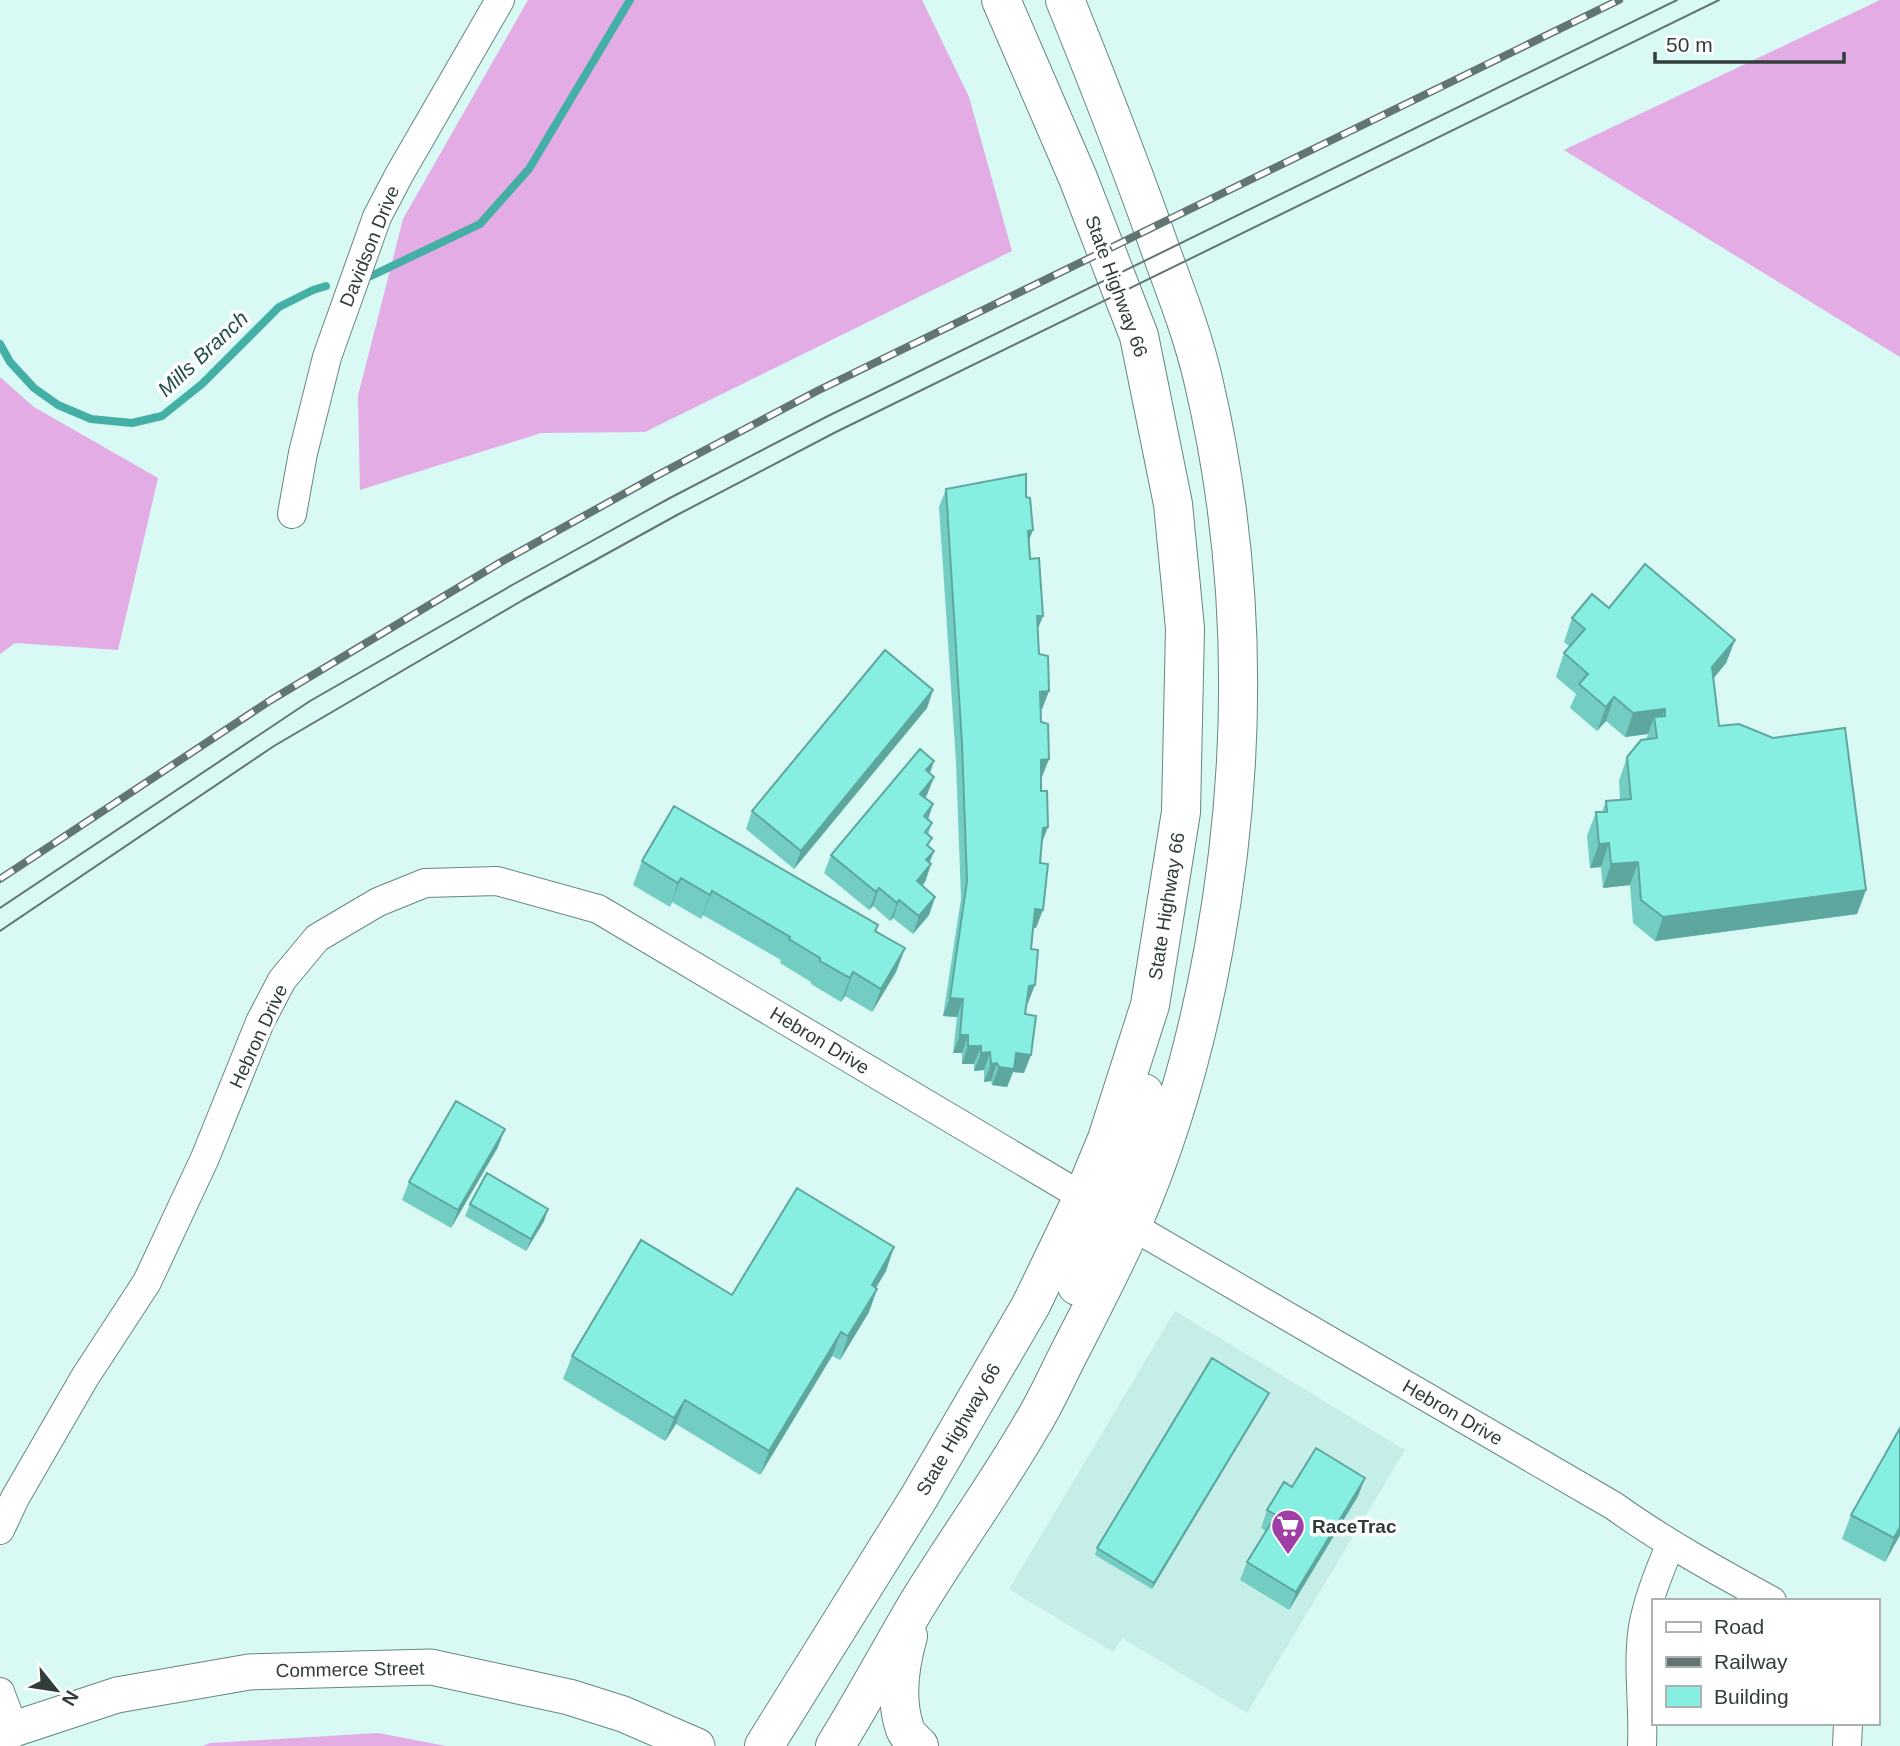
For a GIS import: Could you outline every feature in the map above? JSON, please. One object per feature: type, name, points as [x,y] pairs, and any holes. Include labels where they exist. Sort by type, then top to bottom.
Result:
[{"type":"main road","name":"State Highway 66","points":[[764,1746],[918,1499],[1031,1305],[1083,1197],[1107,1139],[1147,1013],[1181,812],[1185,628],[1173,504],[1139,337],[1078,178],[1001,0]]},
{"type":"main road","points":[[835,1746],[917,1605],[1034,1423],[1132,1226],[1159,1158],[1183,1085],[1204,1003],[1229,853],[1236,780],[1238,624],[1225,499],[1214,431],[1202,373],[1189,329],[1126,150],[1065,0]]},
{"type":"main road","points":[[1132,1226],[1127,1222],[1124,1192],[1147,1078],[1147,1013]]},
{"type":"main road","points":[[1034,1423],[1044,1357],[1097,1239],[1098,1213],[1083,1197]]},
{"type":"main road","points":[[917,1605],[903,1654],[900,1694],[905,1731],[919,1746]]},
{"type":"street","name":"Davidson Drive","points":[[292,513],[303,453],[327,357],[377,217],[398,174],[500,0]]},
{"type":"street","name":"Hebron Drive","points":[[0,1530],[15,1498],[78,1390],[147,1282],[205,1158],[260,1022],[282,980],[317,938],[378,902],[425,883],[497,881],[598,909],[1083,1197]]},
{"type":"street","name":"Hebron Drive","points":[[1132,1226],[1614,1506],[1671,1544],[1768,1599]]},
{"type":"street","points":[[1642,1746],[1640,1674],[1643,1628],[1655,1581],[1671,1544]]},
{"type":"street","name":"Commerce Street","points":[[7,1733],[117,1695],[249,1672],[431,1667],[569,1697],[622,1714],[697,1746]]},
{"type":"street","points":[[0,1692],[7,1733]]},
{"type":"street","points":[[1847,1746],[1848,1725]]},
{"type":"shaded area","points":[[528,0],[922,0],[969,97],[1012,251],[645,432],[541,433],[360,490],[358,396],[403,219]]},
{"type":"shaded area","points":[[1880,0],[1900,0],[1900,357],[1564,150]]},
{"type":"shaded area","points":[[0,377],[34,407],[158,478],[118,650],[15,643],[0,654]]},
{"type":"shaded area","points":[[1175,1311],[1405,1450],[1247,1713],[1122,1638],[1113,1652],[1009,1589]]},
{"type":"shaded area","points":[[378,1733],[446,1746],[203,1746],[210,1743]]},
{"type":"building","points":[[1026,474],[1026,497],[1030,498],[1033,530],[1028,531],[1030,559],[1039,558],[1043,616],[1037,616],[1039,654],[1048,656],[1049,691],[1040,692],[1041,722],[1048,724],[1049,759],[1041,760],[1041,791],[1047,791],[1048,827],[1043,828],[1040,863],[1048,864],[1043,910],[1035,909],[1031,949],[1038,950],[1035,985],[1029,986],[1025,1014],[1036,1016],[1031,1055],[1016,1053],[1014,1069],[999,1067],[997,1063],[991,1064],[990,1052],[981,1053],[981,1046],[968,1046],[968,1035],[960,1035],[963,999],[950,998],[967,881],[962,744],[946,489]]},
{"type":"building","points":[[1645,564],[1735,640],[1712,667],[1719,726],[1739,724],[1773,738],[1845,728],[1866,890],[1663,917],[1641,900],[1638,862],[1611,864],[1609,843],[1599,844],[1596,812],[1607,812],[1606,801],[1631,799],[1627,757],[1641,740],[1657,738],[1654,717],[1665,716],[1665,709],[1633,713],[1614,697],[1606,707],[1579,684],[1588,674],[1564,653],[1585,629],[1572,618],[1592,594],[1609,608]]},
{"type":"building","points":[[885,650],[933,690],[801,851],[752,811]]},
{"type":"building","points":[[920,749],[934,761],[926,770],[934,777],[920,794],[933,804],[924,816],[932,823],[925,832],[932,838],[927,845],[934,851],[926,860],[931,864],[917,881],[935,897],[919,916],[879,888],[876,892],[831,855]]},
{"type":"building","points":[[674,806],[878,925],[875,931],[905,948],[881,989],[853,972],[850,978],[820,961],[820,958],[789,939],[790,937],[712,891],[710,895],[681,878],[678,883],[642,861]]},
{"type":"building","points":[[456,1101],[505,1129],[458,1210],[409,1182]]},
{"type":"building","points":[[487,1173],[548,1209],[531,1239],[470,1204]]},
{"type":"building","points":[[797,1188],[894,1247],[872,1285],[877,1289],[848,1336],[841,1332],[769,1451],[685,1400],[674,1418],[572,1356],[641,1240],[732,1295]]},
{"type":"building","points":[[1212,1358],[1269,1393],[1154,1583],[1097,1548]]},
{"type":"building","points":[[1900,1428],[1900,1527],[1894,1538],[1851,1515]]},
{"type":"building","name":"RaceTrac","points":[[1316,1448],[1365,1478],[1296,1592],[1247,1562],[1276,1515],[1267,1510],[1284,1482],[1292,1487]]},
{"type":"waterway","name":"Mills Branch","points":[[371,276],[480,224],[529,169],[630,0]]},
{"type":"waterway","name":"Mills Branch","points":[[0,344],[10,362],[34,388],[58,405],[91,419],[132,423],[162,416],[202,384],[279,307],[326,286]]},
{"type":"tram line","points":[[0,908],[310,701],[668,499],[828,416],[1677,0]]},
{"type":"tram line","points":[[0,931],[274,746],[523,600],[677,515],[836,432],[1719,0]]},
{"type":"railway","points":[[0,879],[271,700],[501,562],[656,476],[817,391],[1619,0]]},
{"type":"place","name":"RaceTrac","points":[[1288,1556]]}]
